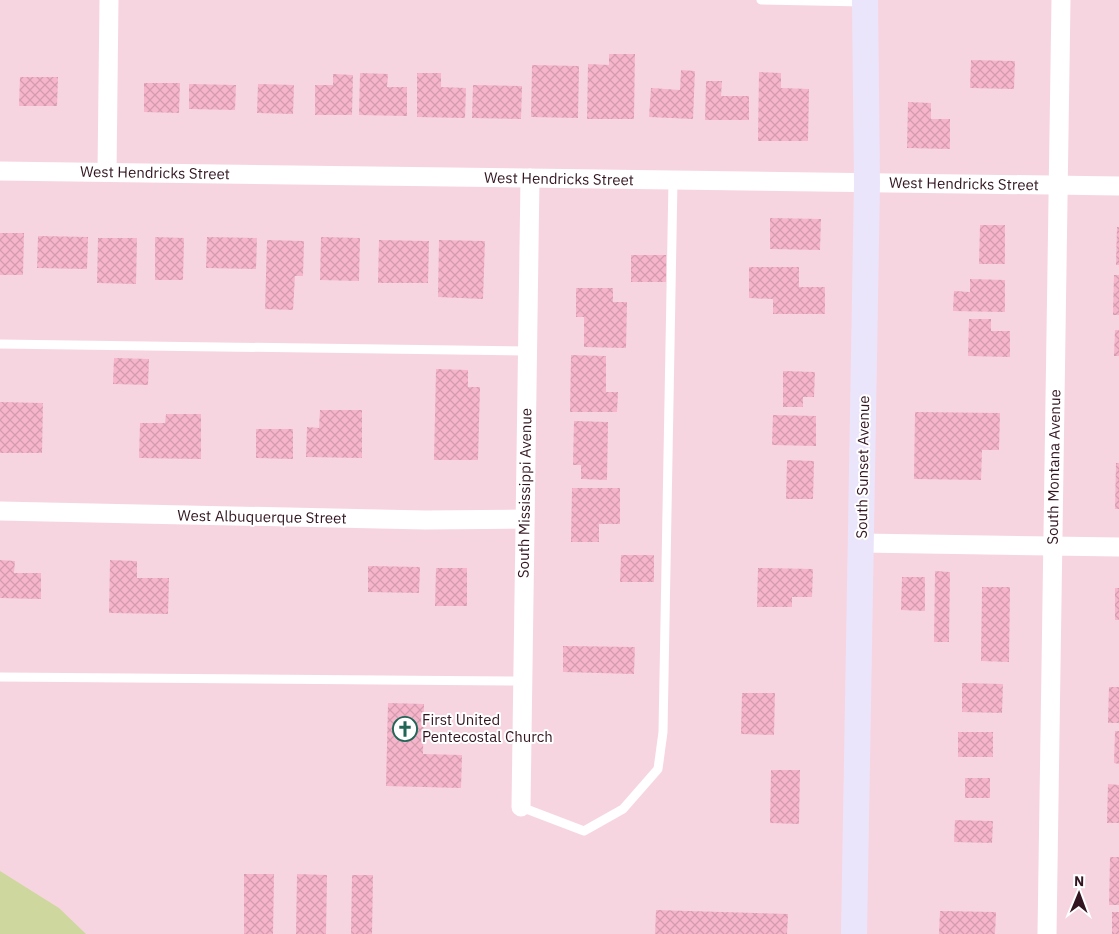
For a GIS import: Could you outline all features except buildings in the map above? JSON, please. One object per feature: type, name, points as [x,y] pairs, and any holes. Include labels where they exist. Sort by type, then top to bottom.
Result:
[{"type":"main road","name":"South Sunset Avenue","points":[[854,934],[867,183],[865,1]]},
{"type":"street","points":[[108,172],[109,0]]},
{"type":"street","name":"South Montana Avenue","points":[[1047,934],[1061,0]]},
{"type":"street","name":"West Hendricks Street","points":[[0,170],[1119,186]]},
{"type":"street","name":"South Mississippi Avenue","points":[[521,807],[530,178]]},
{"type":"street","name":"West Albuquerque Street","points":[[0,511],[426,520],[524,519]]},
{"type":"street","points":[[862,543],[1119,547]]},
{"type":"lane","points":[[762,0],[865,1]]},
{"type":"lane","points":[[521,807],[584,831],[623,809],[658,769],[663,732],[673,180]]},
{"type":"lane","points":[[0,344],[527,351]]},
{"type":"lane","points":[[0,678],[522,681]]},
{"type":"green space","points":[[0,871],[59,908],[86,934],[0,934]]},
{"type":"place","name":"First United Pentecostal Church","points":[[405,729]]}]
